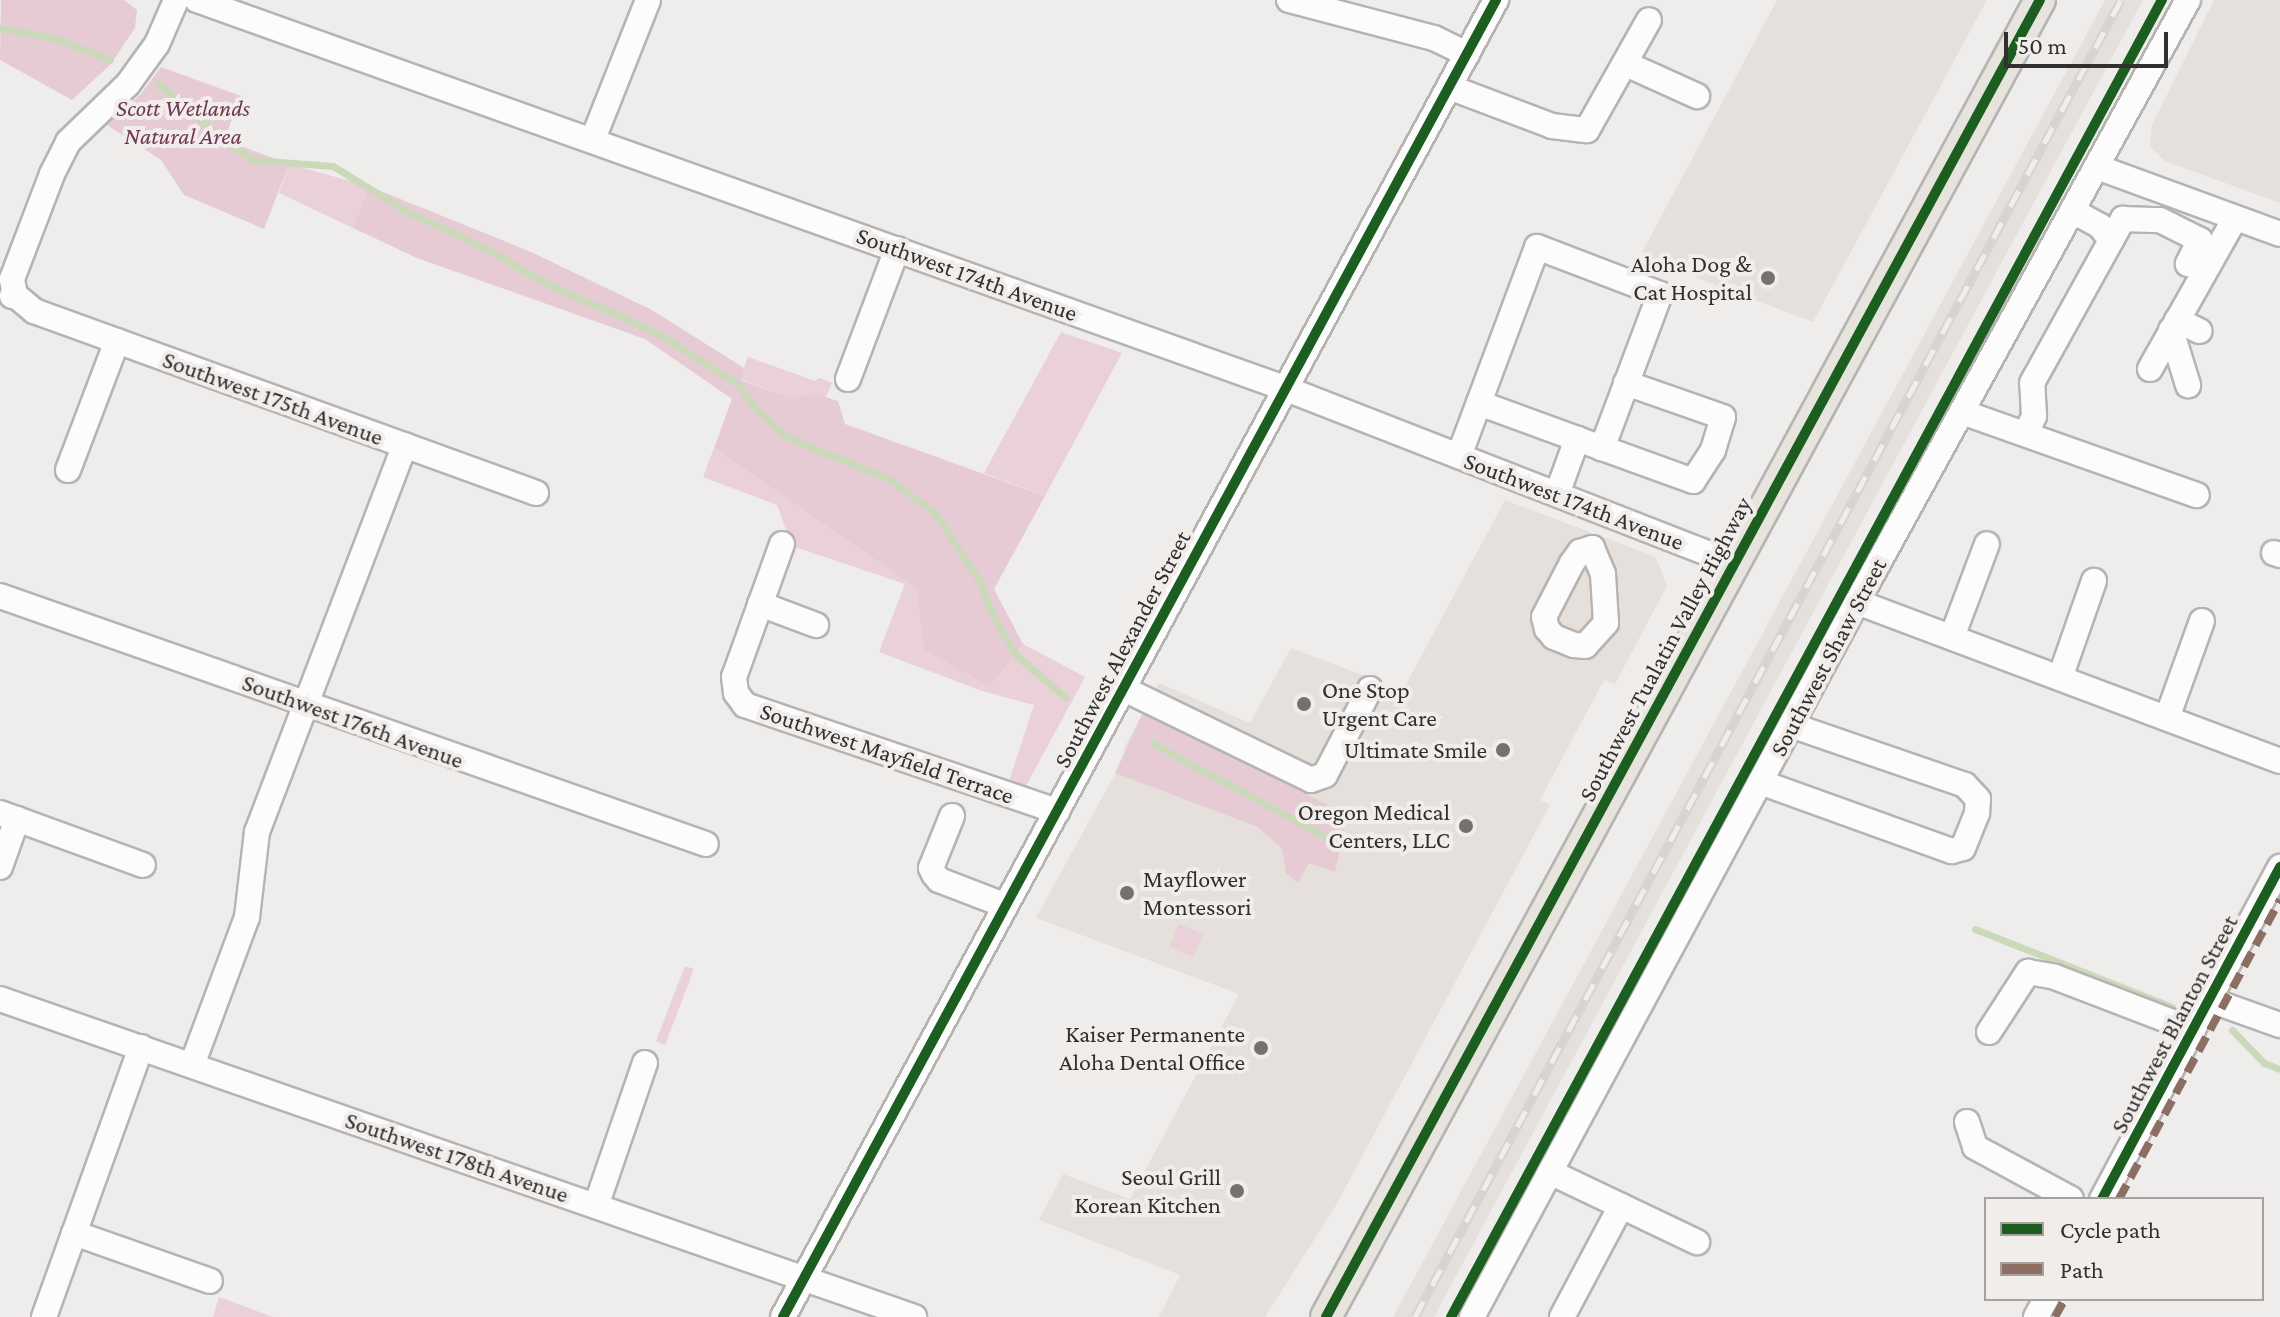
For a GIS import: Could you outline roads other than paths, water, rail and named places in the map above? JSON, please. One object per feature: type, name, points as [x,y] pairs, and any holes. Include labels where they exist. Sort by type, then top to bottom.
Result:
[{"type":"main road","name":"Southwest Tualatin Valley Highway","points":[[1326,1317],[2040,0]]},
{"type":"street","name":"Southwest 175th Avenue","points":[[176,0],[157,44],[128,84],[68,142],[12,279],[14,296],[34,311],[536,493]]},
{"type":"street","name":"Southwest 174th Avenue","points":[[197,0],[1284,388],[1733,563]]},
{"type":"street","points":[[593,139],[648,0]]},
{"type":"street","points":[[1289,0],[1434,38],[1467,54]]},
{"type":"street","name":"Southwest Alexander Street","points":[[783,1317],[1496,0]]},
{"type":"street","name":"Southwest Shaw Street","points":[[1472,1317],[1857,602],[2188,0]]},
{"type":"street","points":[[1449,87],[1552,126],[1587,130],[1649,20]]},
{"type":"street","points":[[1626,64],[1697,96]]},
{"type":"street","points":[[2097,167],[2280,234]]},
{"type":"street","points":[[2073,211],[2100,226],[2111,240]]},
{"type":"street","points":[[2150,369],[2235,218]]},
{"type":"street","points":[[2026,434],[2034,416],[2032,383],[2123,219],[2160,220],[2200,240],[2188,264]]},
{"type":"street","points":[[1459,456],[1537,247],[1660,294],[1602,448]]},
{"type":"street","points":[[848,379],[897,249]]},
{"type":"street","points":[[2174,325],[2200,331]]},
{"type":"street","points":[[2174,325],[2188,385]]},
{"type":"street","points":[[68,470],[117,341]]},
{"type":"street","points":[[1479,403],[1693,481],[1713,450],[1723,417],[1626,383]]},
{"type":"street","points":[[1962,412],[2197,495]]},
{"type":"street","points":[[1557,494],[1577,439]]},
{"type":"street","points":[[192,1065],[247,917],[257,832],[405,445]]},
{"type":"street","name":"Southwest Mayfield Terrace","points":[[782,544],[734,677],[736,693],[745,705],[1057,811]]},
{"type":"street","points":[[1952,637],[1987,544]]},
{"type":"street","points":[[2060,678],[2094,581]]},
{"type":"street","name":"Southwest 176th Avenue","points":[[0,596],[706,844]]},
{"type":"street","points":[[1857,602],[2280,761]]},
{"type":"street","points":[[760,604],[816,625]]},
{"type":"street","points":[[2167,718],[2202,621]]},
{"type":"street","points":[[1124,689],[1311,780],[1325,775],[1370,689]]},
{"type":"street","points":[[1760,782],[1952,851],[1963,848],[1978,799],[1965,785],[1791,725]]},
{"type":"street","points":[[0,867],[8,816],[143,865]]},
{"type":"street","points":[[952,816],[931,868],[934,874],[939,880],[1004,905]]},
{"type":"street","name":"Southwest Blanton Street","points":[[2103,1197],[2280,867]]},
{"type":"street","points":[[1989,1032],[2028,972],[2055,977],[2193,1030]]},
{"type":"street","name":"Southwest 178th Avenue","points":[[0,999],[914,1317]]},
{"type":"street","points":[[2210,1000],[2280,1025]]},
{"type":"street","points":[[44,1317],[141,1047]]},
{"type":"street","points":[[596,1206],[645,1063]]},
{"type":"street","points":[[1967,1122],[1970,1140],[1975,1147],[2067,1197]]},
{"type":"street","points":[[1550,1172],[1697,1242]]},
{"type":"street","points":[[1562,1317],[1621,1206]]},
{"type":"street","points":[[74,1233],[210,1281]]},
{"type":"waterway","points":[[0,28],[58,39],[110,60]]},
{"type":"waterway","points":[[159,84],[230,145],[254,160],[333,166],[406,211],[488,250],[548,284],[659,334],[736,383],[759,412],[787,437],[889,479],[934,512],[977,577],[997,623],[1016,655],[1065,697]]},
{"type":"waterway","points":[[1152,743],[1324,836]]},
{"type":"waterway","points":[[1975,929],[2172,1007]]},
{"type":"waterway","points":[[2232,1030],[2264,1063],[2280,1069]]},
{"type":"railway","points":[[1415,1317],[2121,0]]},
{"type":"place","name":"Aloha Dog & Cat Hospital","points":[[1768,278]]},
{"type":"place","name":"One Stop Urgent Care","points":[[1304,704]]},
{"type":"place","name":"Ultimate Smile","points":[[1503,750]]},
{"type":"place","name":"Oregon Medical Centers, LLC","points":[[1466,826]]},
{"type":"place","name":"Mayflower Montessori","points":[[1127,893]]},
{"type":"place","name":"Kaiser Permanente Aloha Dental Office","points":[[1261,1048]]},
{"type":"place","name":"Seoul Grill Korean Kitchen","points":[[1237,1191]]},
{"type":"park label","name":"Scott Wetlands Natural Area","points":[[183,122]]}]
